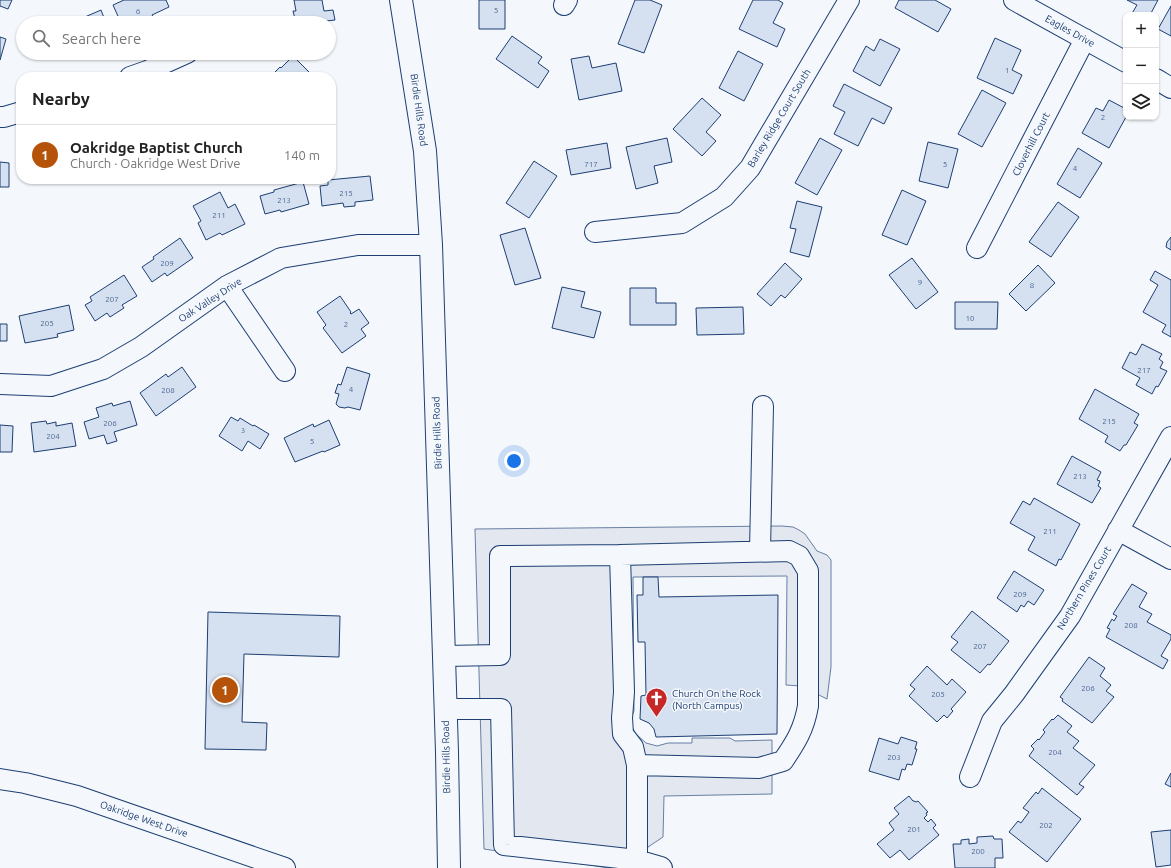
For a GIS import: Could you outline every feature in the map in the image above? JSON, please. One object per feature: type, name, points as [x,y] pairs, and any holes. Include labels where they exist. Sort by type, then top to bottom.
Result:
[{"type":"main road","name":"Birdie Hills Road","points":[[401,0],[425,151],[431,245],[449,868]]},
{"type":"street","name":"Barley Ridge Court South","points":[[595,232],[682,223],[724,197],[750,168],[848,0]]},
{"type":"street","name":"Eagles Drive","points":[[1014,0],[1123,60]]},
{"type":"street","name":"Cloverhill Court","points":[[976,248],[1085,39]]},
{"type":"street","points":[[144,72],[171,60]]},
{"type":"street","points":[[1159,81],[1171,88]]},
{"type":"street","points":[[0,117],[16,113]]},
{"type":"street","name":"Oak Valley Drive","points":[[0,384],[51,386],[103,369],[141,347],[227,286],[281,258],[358,245],[431,245]]},
{"type":"street","points":[[227,286],[285,371]]},
{"type":"street","points":[[760,551],[763,406]]},
{"type":"street","name":"Northern Pines Court","points":[[970,778],[992,721],[1014,694],[1070,616],[1171,437]]},
{"type":"street","points":[[1118,530],[1171,558]]},
{"type":"street","points":[[444,656],[500,655],[500,556],[760,551],[789,551],[800,556],[808,571],[808,706],[804,723],[794,745],[784,761],[759,768],[637,765]]},
{"type":"street","points":[[620,554],[624,692],[622,718],[623,734],[633,747],[637,765],[637,860]]},
{"type":"street","points":[[445,709],[501,708],[504,845],[637,860],[662,868]]},
{"type":"street","name":"Oakridge West Drive","points":[[0,779],[25,783],[77,796],[285,868]]},
{"type":"shaded area","points":[[793,527],[805,534],[817,551],[827,555],[831,560],[831,667],[827,699],[801,686],[786,685],[787,576],[633,577],[634,711],[631,719],[632,727],[636,734],[646,743],[657,746],[668,743],[692,743],[692,738],[730,738],[735,741],[772,740],[772,794],[664,796],[663,837],[648,847],[635,868],[609,868],[484,849],[475,529]]},
{"type":"building","points":[[0,0],[12,0],[8,9],[0,6]]},
{"type":"building","points":[[124,0],[166,0],[169,7],[152,15],[153,16],[118,16],[113,5]]},
{"type":"building","points":[[294,0],[322,0],[324,11],[333,10],[334,16],[294,16],[293,11],[296,11]]},
{"type":"building","points":[[479,0],[505,0],[505,29],[479,29]]},
{"type":"building","points":[[635,0],[650,0],[662,5],[644,53],[618,44]]},
{"type":"building","points":[[753,0],[778,0],[783,3],[773,23],[785,29],[777,47],[739,29]]},
{"type":"building","points":[[899,0],[935,0],[951,9],[938,32],[895,8]]},
{"type":"building","points":[[1127,0],[1158,0],[1152,12],[1133,12],[1137,5]]},
{"type":"building","points":[[1171,6],[1171,36],[1159,30]]},
{"type":"building","points":[[101,10],[103,16],[87,16]]},
{"type":"building","points":[[512,36],[542,57],[538,63],[549,71],[538,88],[496,59]]},
{"type":"building","points":[[0,37],[6,39],[0,60]]},
{"type":"building","points":[[995,38],[1021,50],[1012,70],[1022,75],[1013,94],[977,78]]},
{"type":"building","points":[[880,39],[900,49],[880,86],[853,71],[866,46],[874,51]]},
{"type":"building","points":[[738,51],[763,64],[744,101],[719,88]]},
{"type":"building","points":[[589,56],[592,68],[616,63],[622,91],[579,100],[571,59]]},
{"type":"building","points":[[289,60],[297,60],[309,72],[275,72],[280,67],[281,68]]},
{"type":"building","points":[[844,84],[892,108],[884,124],[872,118],[858,146],[834,134],[845,112],[833,106]]},
{"type":"building","points":[[982,90],[1006,103],[982,147],[958,134]]},
{"type":"building","points":[[702,98],[721,115],[706,132],[716,141],[702,156],[673,129]]},
{"type":"building","points":[[1109,100],[1123,107],[1123,120],[1124,120],[1109,148],[1082,133],[1096,108],[1103,111]]},
{"type":"building","points":[[667,138],[672,162],[654,166],[658,183],[636,189],[626,147]]},
{"type":"building","points":[[820,138],[842,150],[817,195],[795,183]]},
{"type":"building","points":[[928,142],[958,149],[948,188],[919,181]]},
{"type":"building","points":[[607,143],[611,168],[571,175],[566,150]]},
{"type":"building","points":[[1078,148],[1102,163],[1080,198],[1057,184]]},
{"type":"building","points":[[534,161],[557,176],[529,218],[506,203]]},
{"type":"building","points":[[0,162],[9,163],[9,187],[0,187]]},
{"type":"building","points":[[370,176],[373,200],[355,202],[355,206],[344,207],[343,203],[322,206],[320,186],[336,184],[336,179]]},
{"type":"building","points":[[296,184],[304,184],[309,204],[281,212],[280,210],[265,214],[260,196],[274,192],[274,190]]},
{"type":"building","points":[[902,190],[926,201],[907,245],[882,235]]},
{"type":"building","points":[[220,192],[228,208],[235,204],[245,224],[222,235],[220,233],[206,240],[198,223],[201,221],[193,206]]},
{"type":"building","points":[[797,201],[822,207],[809,257],[790,252],[796,229],[790,228]]},
{"type":"building","points":[[1058,202],[1079,217],[1051,257],[1029,242]]},
{"type":"building","points":[[525,228],[541,278],[515,285],[500,235]]},
{"type":"building","points":[[1171,237],[1171,250],[1166,247],[1167,242]]},
{"type":"building","points":[[180,238],[193,258],[167,276],[165,273],[152,282],[142,267],[154,259],[153,257]]},
{"type":"building","points":[[912,258],[938,292],[916,309],[889,275]]},
{"type":"building","points":[[785,263],[802,279],[785,298],[781,295],[771,306],[757,294]]},
{"type":"building","points":[[1038,265],[1055,283],[1026,311],[1009,294]]},
{"type":"building","points":[[1155,271],[1171,280],[1171,337],[1162,332],[1166,325],[1143,312],[1158,285],[1150,280]]},
{"type":"building","points":[[124,275],[137,296],[122,305],[124,308],[110,317],[107,313],[95,321],[85,305],[92,301],[90,297]]},
{"type":"building","points":[[562,287],[585,292],[581,307],[601,312],[594,338],[552,328]]},
{"type":"building","points":[[630,288],[656,288],[656,303],[676,303],[676,325],[630,325]]},
{"type":"building","points":[[340,296],[351,314],[359,309],[369,323],[361,329],[366,336],[342,353],[323,328],[326,325],[317,312]]},
{"type":"building","points":[[955,302],[998,302],[997,329],[955,329]]},
{"type":"building","points":[[69,305],[74,330],[57,334],[58,337],[25,343],[19,316]]},
{"type":"building","points":[[743,307],[744,334],[697,335],[696,308]]},
{"type":"building","points":[[0,324],[7,324],[7,341],[0,341]]},
{"type":"building","points":[[1142,344],[1162,354],[1159,359],[1163,362],[1160,368],[1167,371],[1158,387],[1156,386],[1152,394],[1136,385],[1140,378],[1122,368],[1130,352],[1136,355]]},
{"type":"building","points":[[182,367],[196,387],[156,416],[140,393],[166,374],[168,377]]},
{"type":"building","points":[[347,367],[370,374],[360,410],[348,407],[339,407],[336,404],[339,394],[335,393],[338,384],[341,385]]},
{"type":"building","points":[[1095,389],[1139,414],[1134,423],[1138,425],[1126,445],[1124,445],[1120,451],[1105,442],[1108,436],[1079,419]]},
{"type":"building","points":[[130,401],[137,425],[114,432],[117,441],[107,444],[104,435],[89,439],[84,422],[99,417],[96,408],[112,403],[113,406]]},
{"type":"building","points":[[231,417],[238,421],[240,418],[269,434],[260,449],[248,441],[242,451],[219,436]]},
{"type":"building","points":[[329,420],[340,445],[295,462],[284,438],[313,424],[314,427]]},
{"type":"building","points":[[46,421],[47,424],[56,422],[56,426],[72,423],[76,446],[34,452],[31,423]]},
{"type":"building","points":[[0,425],[13,426],[12,452],[0,452]]},
{"type":"building","points":[[1072,456],[1101,472],[1097,480],[1100,481],[1098,486],[1101,488],[1092,503],[1057,484]]},
{"type":"building","points":[[1034,498],[1080,524],[1061,560],[1059,559],[1056,566],[1028,550],[1035,537],[1010,523],[1023,501],[1030,505]]},
{"type":"building","points":[[1014,571],[1044,590],[1034,605],[1028,601],[1024,607],[1021,605],[1017,612],[997,598]]},
{"type":"building","points":[[643,577],[658,577],[659,597],[778,595],[777,734],[656,737],[654,729],[649,723],[640,719],[641,696],[646,695],[645,642],[638,642],[637,595],[643,595]]},
{"type":"building","points":[[1132,584],[1147,593],[1139,607],[1152,614],[1147,622],[1171,635],[1171,639],[1161,656],[1168,660],[1163,669],[1106,637],[1110,629],[1107,628],[1112,619],[1114,621],[1117,616],[1113,614]]},
{"type":"building","points":[[972,611],[1009,641],[990,665],[988,664],[980,673],[951,650],[958,642],[951,637]]},
{"type":"building","points":[[208,612],[340,616],[339,657],[244,654],[242,722],[267,723],[266,750],[205,749]]},
{"type":"building","points":[[1089,657],[1105,668],[1100,676],[1111,685],[1106,691],[1114,697],[1092,723],[1062,701],[1063,699],[1060,697]]},
{"type":"building","points":[[927,666],[947,685],[952,679],[966,692],[951,709],[953,711],[947,718],[944,715],[937,722],[909,696],[915,689],[910,685]]},
{"type":"building","points":[[1058,715],[1072,726],[1067,732],[1079,741],[1073,748],[1095,765],[1079,784],[1084,787],[1077,795],[1029,756],[1034,749],[1031,746],[1038,739],[1039,740],[1045,732],[1043,730],[1052,719],[1053,720]]},
{"type":"building","points":[[901,737],[917,742],[915,749],[917,749],[912,765],[907,764],[905,770],[902,769],[899,780],[869,771],[879,738],[898,744]]},
{"type":"building","points":[[1171,773],[1171,787],[1165,784]]},
{"type":"building","points":[[1042,788],[1081,819],[1047,862],[1009,832],[1018,821],[1021,823],[1029,812],[1023,808],[1036,792],[1038,794]]},
{"type":"building","points":[[909,796],[913,801],[918,801],[928,812],[924,818],[928,822],[931,819],[936,825],[933,828],[939,835],[909,860],[900,850],[890,858],[877,844],[894,830],[889,823],[899,814],[894,808]]},
{"type":"building","points":[[1171,830],[1171,865],[1156,867],[1151,832]]},
{"type":"building","points":[[993,836],[994,839],[1002,839],[1003,858],[995,858],[995,868],[955,868],[953,844],[961,844],[961,840],[969,839],[969,844],[977,843],[977,837]]},
{"type":"place","name":"Oakridge Baptist Church","points":[[225,690]]},
{"type":"place","name":"Church On the Rock (North Campus)","points":[[656,718]]}]
